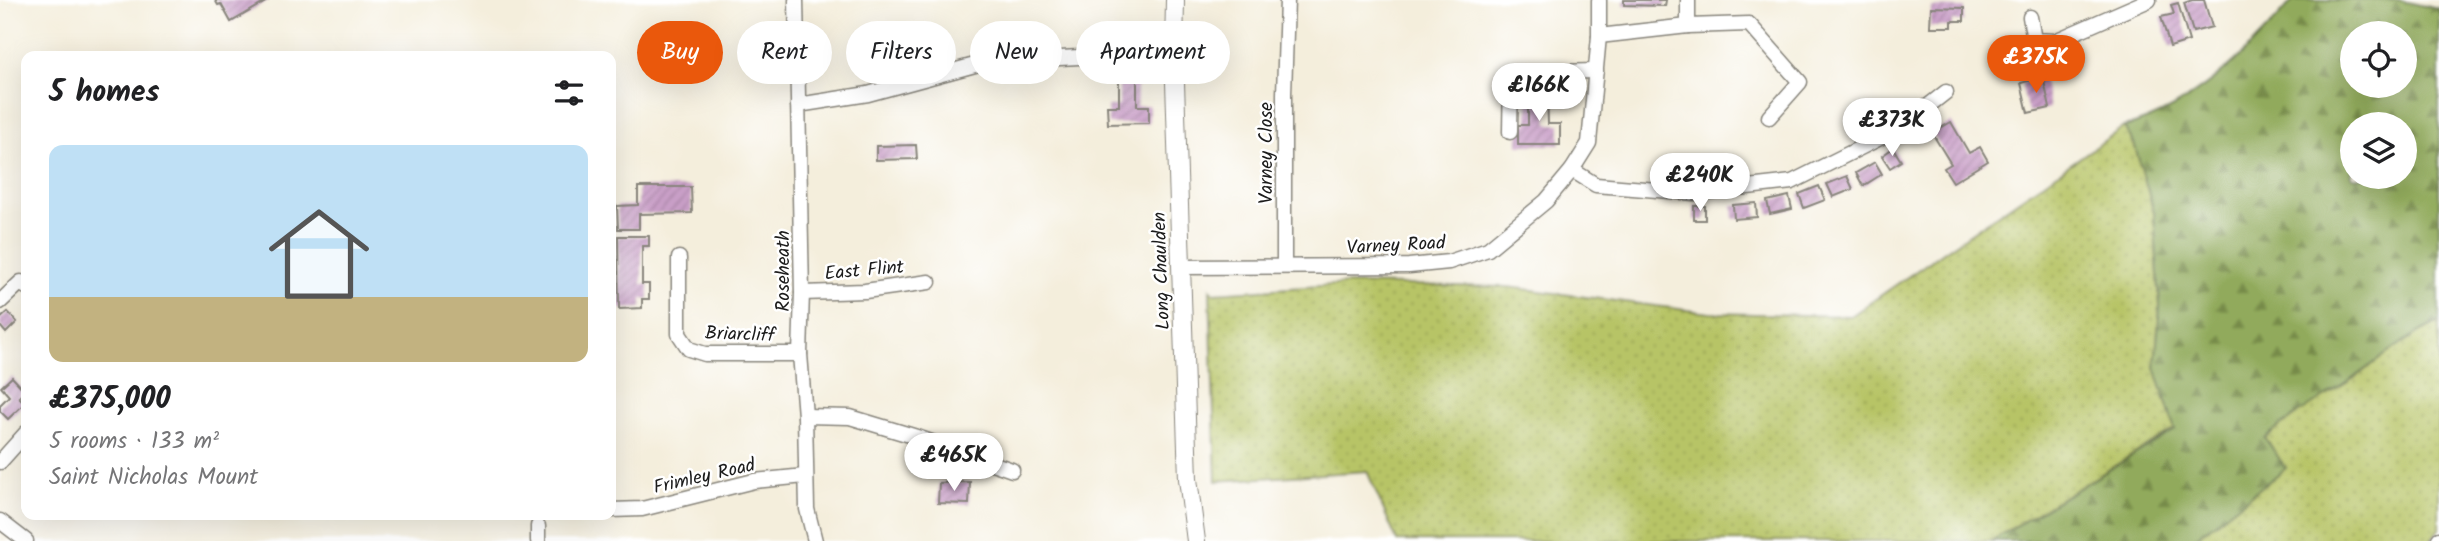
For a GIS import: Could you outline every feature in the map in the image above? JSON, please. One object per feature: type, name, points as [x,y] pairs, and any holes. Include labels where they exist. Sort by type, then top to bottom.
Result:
[{"type":"street","name":"Roseheath","points":[[796,0],[802,293],[800,354],[805,416],[807,509],[815,541]]},
{"type":"street","name":"Long Chaulden","points":[[1175,0],[1175,21]]},
{"type":"street","name":"Varney Close","points":[[1284,265],[1287,0]]},
{"type":"street","name":"Varney Road","points":[[1181,267],[1409,266],[1449,262],[1488,249],[1546,201],[1589,144],[1599,36],[1599,0]]},
{"type":"street","points":[[1688,0],[1688,26]]},
{"type":"street","points":[[2029,17],[2034,40],[2055,41],[2149,0]]},
{"type":"street","points":[[1599,36],[1688,26],[1749,24],[1800,82],[1769,117]]},
{"type":"street","points":[[798,105],[868,94],[986,62],[1076,57]]},
{"type":"street","points":[[1510,132],[1511,73],[1596,71]]},
{"type":"street","name":"Long Chaulden","points":[[1175,84],[1188,479],[1196,541]]},
{"type":"street","points":[[1572,170],[1596,185],[1694,193],[1792,182],[1900,128],[1947,92]]},
{"type":"street","name":"Briarcliff","points":[[679,258],[678,334],[689,349],[705,354],[800,354]]},
{"type":"street","name":"East Flint","points":[[802,293],[865,291],[929,282]]},
{"type":"street","points":[[0,302],[21,285]]},
{"type":"street","points":[[805,416],[850,417],[1012,470]]},
{"type":"street","points":[[0,462],[21,439]]},
{"type":"street","name":"Frimley Road","points":[[616,510],[642,509],[754,481],[805,476]]},
{"type":"street","points":[[0,521],[26,541]]},
{"type":"green space","points":[[2293,0],[2398,0],[2439,9],[2439,322],[2404,342],[2265,438],[2286,468],[2191,541],[1991,541],[2175,430],[2155,367],[2160,306],[2154,212],[2134,143],[2124,127],[2149,119],[2196,93],[2257,40]]},
{"type":"green space","points":[[2124,127],[2134,143],[2154,212],[2160,306],[2155,367],[2175,429],[1991,541],[1397,541],[1367,471],[1216,481],[1210,288],[1214,293],[1351,284],[1508,287],[1710,313],[1851,316]]},
{"type":"green space","points":[[2439,322],[2439,529],[2430,541],[2191,541],[2285,468],[2265,438],[2291,416],[2353,379],[2405,339]]},
{"type":"building","points":[[215,0],[269,0],[231,22],[221,4],[218,5]]},
{"type":"building","points":[[1624,0],[1666,0],[1665,6],[1624,5]]},
{"type":"building","points":[[2204,0],[2212,27],[2193,32],[2184,3]]},
{"type":"building","points":[[2178,3],[2189,41],[2170,47],[2161,17],[2174,14],[2171,5]]},
{"type":"building","points":[[1931,7],[1964,8],[1964,21],[1952,21],[1952,27],[1930,27]]},
{"type":"building","points":[[2043,77],[2050,108],[2028,113],[2021,83]]},
{"type":"building","points":[[1119,84],[1137,84],[1137,106],[1149,106],[1149,123],[1108,124],[1107,106],[1119,106]]},
{"type":"building","points":[[1528,90],[1547,90],[1548,124],[1560,124],[1560,145],[1518,145],[1518,125],[1528,125]]},
{"type":"building","points":[[1951,122],[1969,153],[1980,147],[1988,161],[1953,182],[1944,168],[1951,164],[1932,133]]},
{"type":"building","points":[[916,145],[917,159],[876,160],[876,146]]},
{"type":"building","points":[[1893,148],[1901,161],[1890,168],[1882,156]]},
{"type":"building","points":[[1875,162],[1882,174],[1863,186],[1856,173]]},
{"type":"building","points":[[1847,176],[1853,189],[1833,197],[1827,184]]},
{"type":"building","points":[[1819,186],[1825,200],[1804,208],[1799,194]]},
{"type":"building","points":[[638,187],[691,187],[692,213],[639,214],[639,229],[618,229],[617,206],[638,205]]},
{"type":"building","points":[[1789,196],[1792,209],[1770,214],[1767,201]]},
{"type":"building","points":[[1756,203],[1757,217],[1734,219],[1733,205]]},
{"type":"building","points":[[1694,206],[1705,206],[1705,220],[1694,220]]},
{"type":"building","points":[[618,236],[649,236],[649,246],[642,246],[642,284],[649,284],[649,299],[642,299],[642,308],[619,309]]},
{"type":"building","points":[[8,312],[17,322],[6,333],[0,326],[0,319]]},
{"type":"building","points":[[12,377],[21,387],[21,407],[8,419],[0,411],[0,405],[9,396],[1,387]]},
{"type":"building","points":[[970,482],[969,504],[938,503],[939,483]]}]
